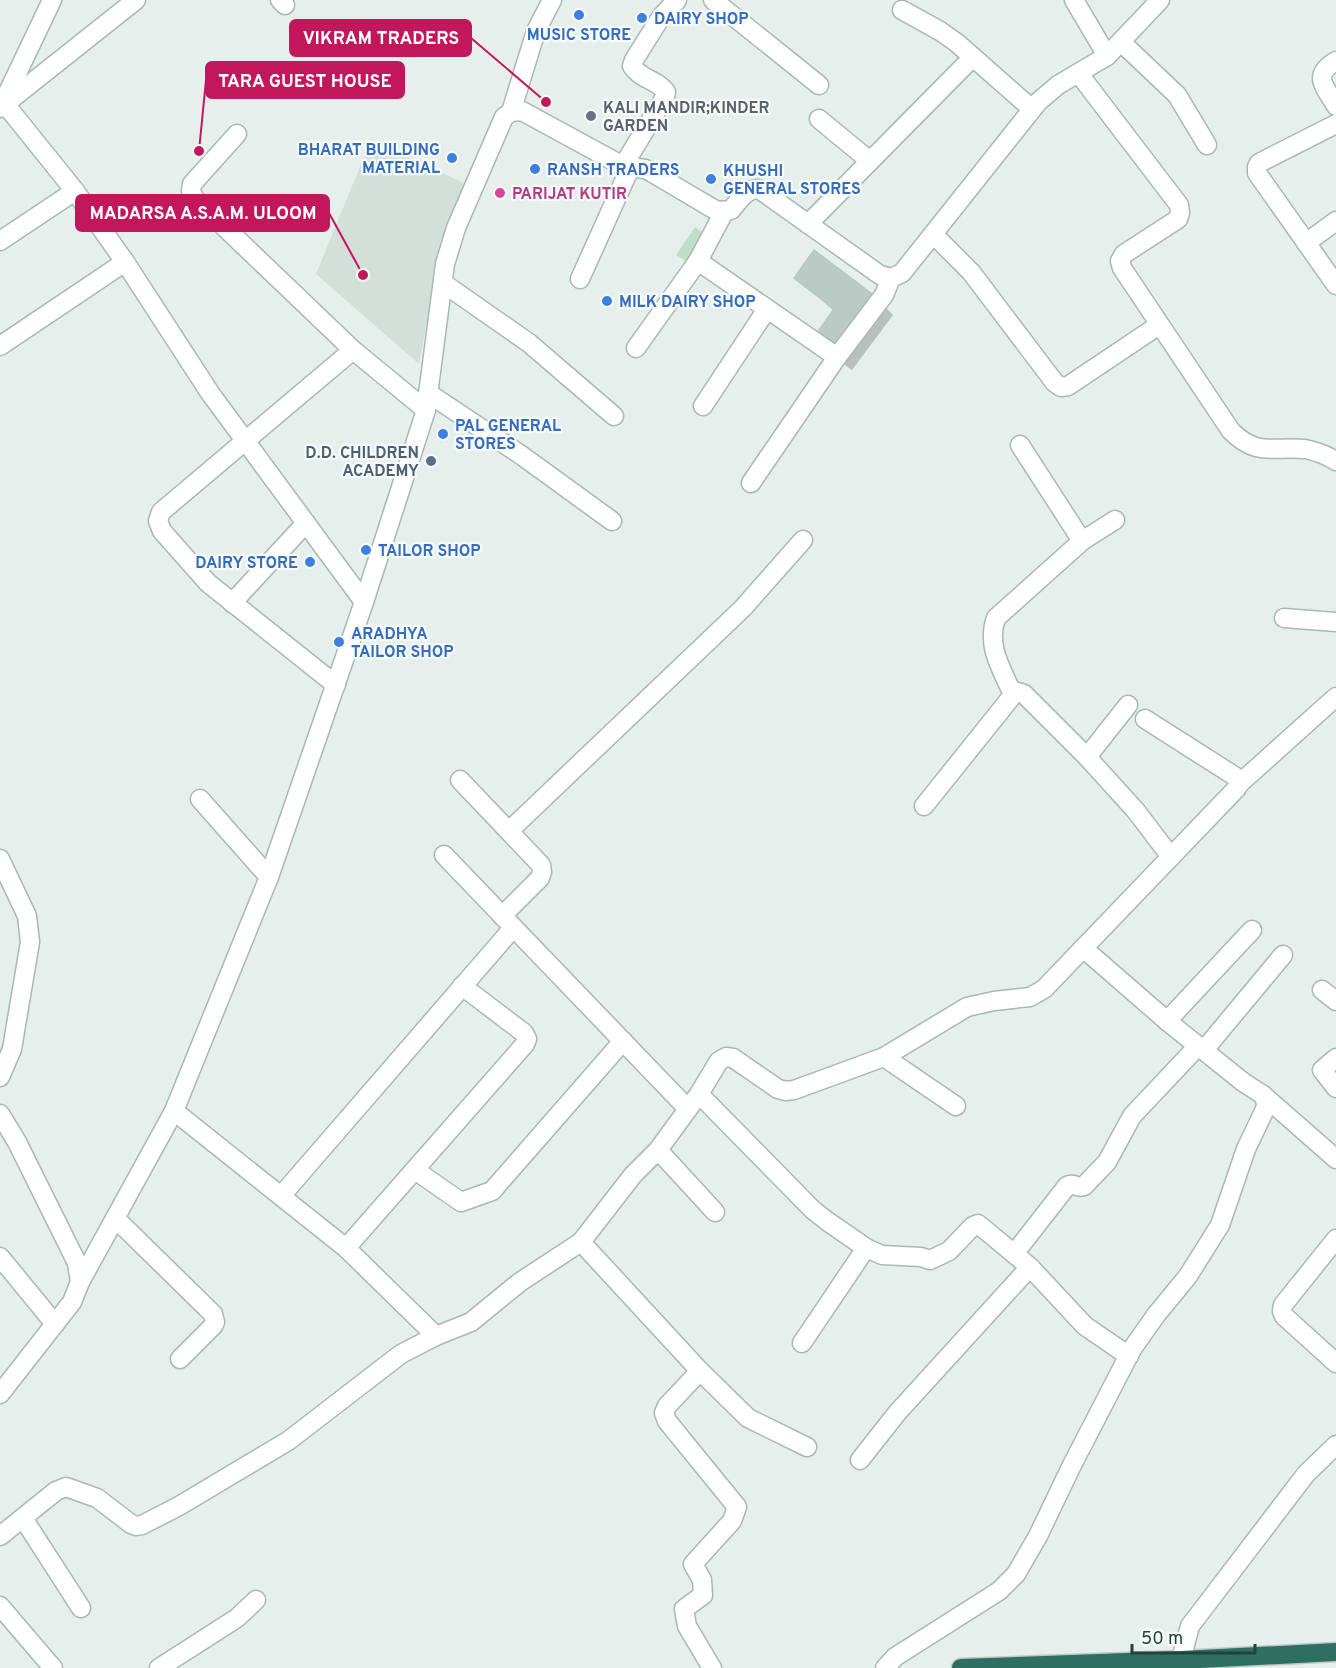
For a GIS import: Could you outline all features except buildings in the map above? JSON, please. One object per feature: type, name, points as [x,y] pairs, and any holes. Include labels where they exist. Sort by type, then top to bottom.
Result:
[{"type":"highway","points":[[961,1668],[1181,1664],[1336,1652]]},
{"type":"street","points":[[2,107],[52,0]]},
{"type":"street","points":[[2,107],[136,0]]},
{"type":"street","points":[[511,112],[536,31],[552,0]]},
{"type":"street","points":[[580,279],[627,167],[665,97],[666,92],[662,87],[636,72],[632,66],[634,60],[661,17],[677,0]]},
{"type":"street","points":[[713,0],[819,85]]},
{"type":"street","points":[[1074,0],[1107,56]]},
{"type":"street","points":[[0,1394],[72,1302],[80,1282],[174,1111],[269,877],[364,602],[427,401],[445,264],[456,228],[504,117],[511,112],[522,111],[627,167],[651,172],[717,211],[731,210],[746,192],[752,188],[759,189],[880,275],[891,278],[902,273],[1032,109],[1058,85],[1107,56],[1160,0]]},
{"type":"street","points":[[902,10],[940,31],[1032,109]]},
{"type":"street","points":[[1121,42],[1177,95],[1207,145]]},
{"type":"street","points":[[808,224],[973,57]]},
{"type":"street","points":[[1336,62],[1325,68],[1321,74],[1321,80],[1336,106]]},
{"type":"street","points":[[1079,74],[1179,205],[1178,219],[1124,254],[1120,261],[1122,268],[1159,325],[1231,431],[1239,439],[1260,449],[1308,450],[1336,460]]},
{"type":"street","points":[[2,107],[75,191],[125,262],[210,393],[364,602]]},
{"type":"street","points":[[819,119],[870,161]]},
{"type":"street","points":[[1336,124],[1259,163],[1257,167],[1257,173],[1336,285]]},
{"type":"street","points":[[237,134],[192,184],[190,191],[194,198],[353,350],[427,401],[521,455],[612,521]]},
{"type":"street","points":[[0,241],[75,191]]},
{"type":"street","points":[[636,348],[698,261],[724,212]]},
{"type":"street","points":[[1306,243],[1336,221]]},
{"type":"street","points":[[933,234],[971,272],[1055,383],[1061,387],[1068,386],[1159,325]]},
{"type":"street","points":[[698,261],[837,357]]},
{"type":"street","points":[[0,346],[125,262]]},
{"type":"street","points":[[751,483],[837,357],[884,295],[891,278]]},
{"type":"street","points":[[443,283],[529,343],[614,416]]},
{"type":"street","points":[[703,406],[767,309]]},
{"type":"street","points":[[336,685],[208,583],[162,531],[158,521],[161,512],[353,350]]},
{"type":"street","points":[[1020,445],[1082,541]]},
{"type":"street","points":[[1013,695],[993,649],[993,628],[996,618],[1082,541],[1115,519]]},
{"type":"street","points":[[232,603],[306,523]]},
{"type":"street","points":[[509,831],[743,608],[803,540]]},
{"type":"street","points":[[1284,618],[1336,622]]},
{"type":"street","points":[[924,806],[1013,695],[1018,692],[1024,694],[1087,757],[1136,811],[1171,857]]},
{"type":"street","points":[[0,1536],[56,1491],[66,1487],[97,1498],[132,1524],[142,1525],[288,1442],[401,1354],[436,1336],[471,1322],[520,1282],[581,1242],[633,1175],[658,1150],[699,1094],[719,1061],[726,1057],[733,1058],[778,1089],[786,1091],[884,1057],[967,1007],[1030,997],[1044,989],[1239,784],[1336,697]]},
{"type":"street","points":[[1087,757],[1128,705]]},
{"type":"street","points":[[1145,719],[1236,777],[1239,784]]},
{"type":"street","points":[[281,1196],[462,986],[540,878],[541,865],[460,780]]},
{"type":"street","points":[[200,800],[269,877]]},
{"type":"street","points":[[444,855],[687,1108]]},
{"type":"street","points":[[0,859],[27,916],[30,942],[12,1048],[0,1077]]},
{"type":"street","points":[[1167,1021],[1252,930]]},
{"type":"street","points":[[1083,948],[1167,1021],[1263,1095],[1336,1159]]},
{"type":"street","points":[[1014,1254],[1067,1186],[1072,1184],[1082,1187],[1107,1162],[1132,1116],[1201,1048],[1283,955]]},
{"type":"street","points":[[346,1248],[525,1044],[527,1039],[524,1033],[462,986]]},
{"type":"street","points":[[415,1170],[461,1202],[492,1191],[623,1041]]},
{"type":"street","points":[[884,1057],[956,1106]]},
{"type":"street","points":[[1336,1058],[1322,1070],[1336,1088]]},
{"type":"street","points":[[699,1094],[813,1210],[866,1248],[882,1255],[921,1257],[930,1260],[949,1251],[973,1226],[978,1224],[1030,1267],[1085,1326],[1129,1356]]},
{"type":"street","points":[[885,1668],[895,1657],[999,1590],[1016,1574],[1038,1536],[1129,1356],[1156,1315],[1188,1276],[1220,1225],[1246,1149],[1267,1105],[1263,1095]]},
{"type":"street","points":[[174,1111],[346,1248],[436,1336]]},
{"type":"street","points":[[0,1114],[17,1142],[77,1263],[80,1282]]},
{"type":"street","points":[[658,1150],[715,1212]]},
{"type":"street","points":[[115,1218],[213,1314],[215,1322],[213,1326],[180,1359]]},
{"type":"street","points":[[1336,1239],[1283,1305],[1282,1311],[1284,1316],[1336,1363]]},
{"type":"street","points":[[581,1242],[700,1371],[748,1418],[807,1447]]},
{"type":"street","points":[[802,1343],[866,1248]]},
{"type":"street","points":[[0,1257],[55,1324]]},
{"type":"street","points":[[860,1460],[897,1413],[1030,1267]]},
{"type":"street","points":[[700,1371],[667,1406],[664,1413],[667,1421],[737,1507],[732,1521],[693,1564],[702,1580],[703,1595],[684,1609],[687,1626],[712,1668]]},
{"type":"street","points":[[1181,1664],[1190,1626],[1306,1474],[1336,1445]]},
{"type":"street","points":[[23,1518],[81,1608]]},
{"type":"street","points":[[159,1668],[237,1618],[256,1600]]},
{"type":"street","points":[[0,1606],[53,1668]]},
{"type":"shaded area","points":[[371,140],[464,183],[431,300],[419,364],[316,274]]},
{"type":"green space","points":[[695,227],[705,234],[688,262],[676,255]]},
{"type":"place","name":"MUSIC STORE","points":[[579,15]]},
{"type":"place","name":"DAIRY SHOP","points":[[642,18]]},
{"type":"place","name":"VIKRAM TRADERS","points":[[546,102]]},
{"type":"place","name":"KALI MANDIR;KINDER GARDEN","points":[[591,116]]},
{"type":"place","name":"TARA GUEST HOUSE","points":[[199,151]]},
{"type":"place","name":"BHARAT BUILDING MATERIAL","points":[[452,158]]},
{"type":"place","name":"RANSH TRADERS","points":[[535,169]]},
{"type":"place","name":"KHUSHI GENERAL STORES","points":[[711,179]]},
{"type":"place","name":"PARIJAT KUTIR","points":[[500,193]]},
{"type":"place","name":"MADARSA A.S.A.M. ULOOM","points":[[363,275]]},
{"type":"place","name":"MILK DAIRY SHOP","points":[[607,301]]},
{"type":"place","name":"PAL GENERAL STORES","points":[[443,434]]},
{"type":"place","name":"D.D. CHILDREN ACADEMY","points":[[431,461]]},
{"type":"place","name":"TAILOR SHOP","points":[[366,550]]},
{"type":"place","name":"DAIRY STORE","points":[[310,562]]},
{"type":"place","name":"ARADHYA TAILOR SHOP","points":[[339,642]]}]
